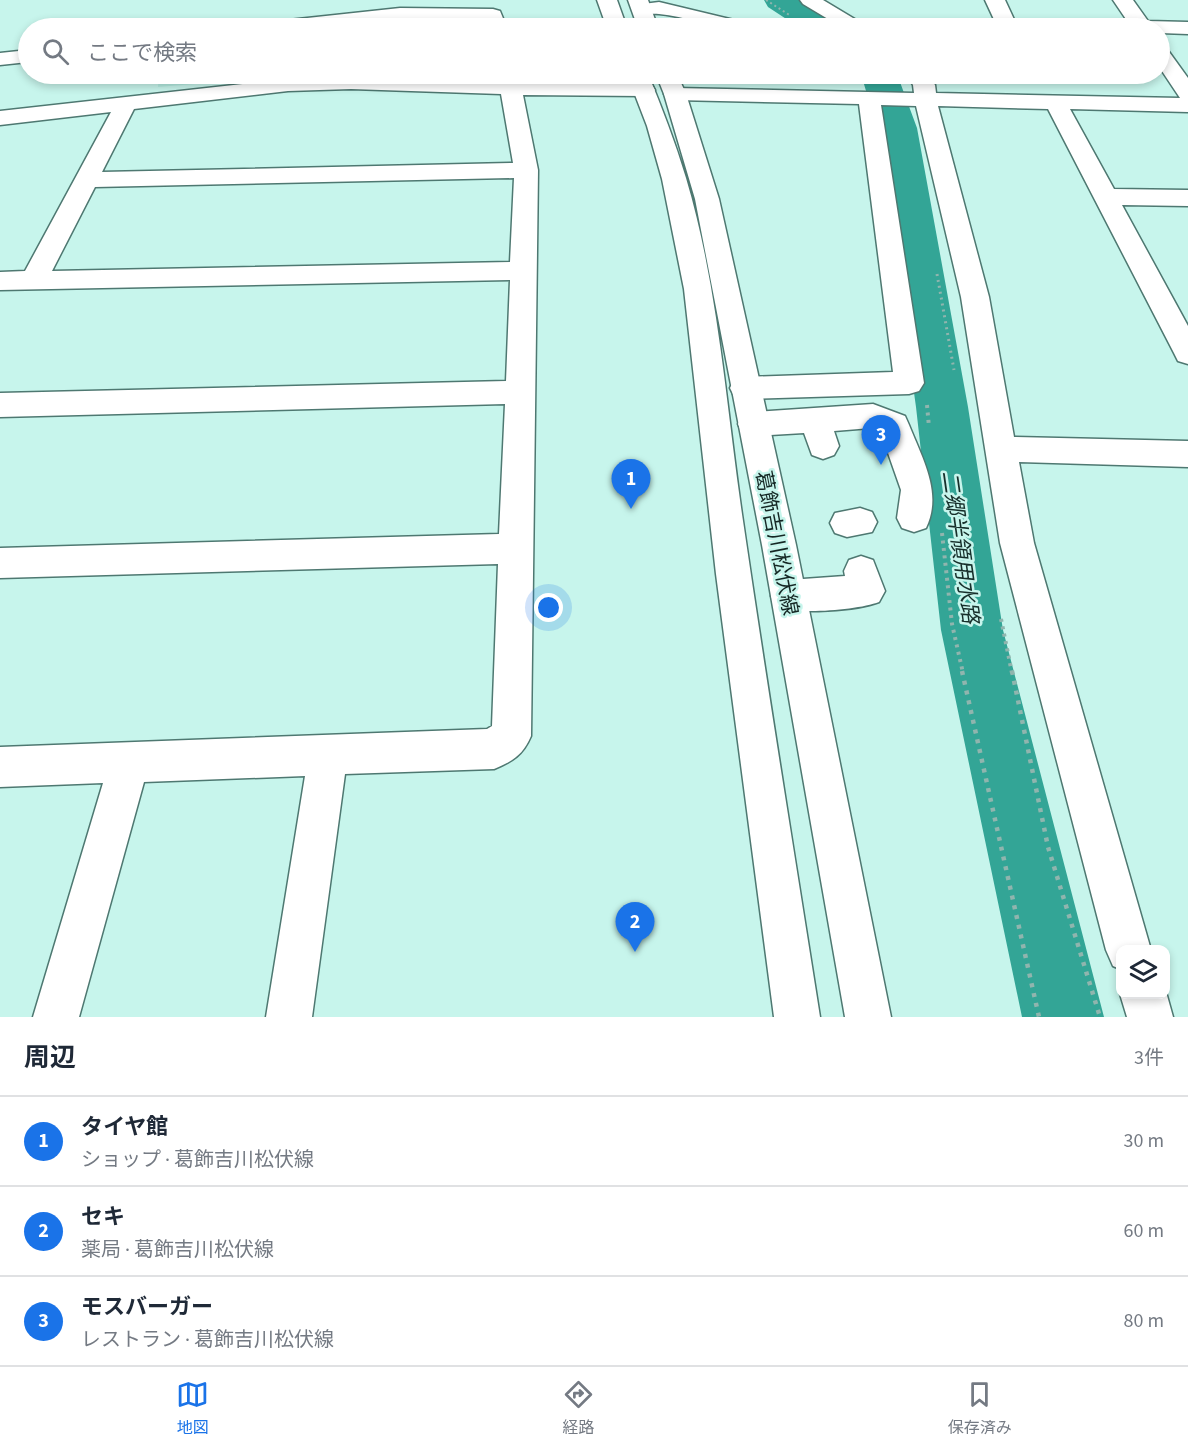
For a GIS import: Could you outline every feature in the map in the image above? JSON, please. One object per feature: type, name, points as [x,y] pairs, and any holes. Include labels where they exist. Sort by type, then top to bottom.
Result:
[{"type":"street","points":[[607,0],[613,18]]},
{"type":"street","points":[[810,0],[840,18]]},
{"type":"street","points":[[996,0],[1004,18]]},
{"type":"street","points":[[1123,0],[1135,18]]},
{"type":"street","points":[[640,4],[702,18]]},
{"type":"street","points":[[363,18],[400,14],[493,15],[494,18]]},
{"type":"street","points":[[1170,28],[1188,28]]},
{"type":"street","points":[[0,59],[18,57]]},
{"type":"street","points":[[1170,68],[1188,94]]},
{"type":"street","points":[[0,118],[127,102],[288,85],[320,84]]},
{"type":"street","points":[[0,767],[495,749],[511,736],[526,171],[510,84]]},
{"type":"street","name":"葛飾吉川松伏線","points":[[656,84],[707,199],[789,596],[868,1017]]},
{"type":"street","name":"葛飾吉川松伏線","points":[[656,84],[663,141],[680,203],[695,284],[725,513],[797,1017]]},
{"type":"street","points":[[667,84],[819,98],[1188,105]]},
{"type":"street","points":[[813,84],[816,86],[819,98]]},
{"type":"street","points":[[917,100],[923,84]]},
{"type":"street","points":[[745,387],[909,383],[875,100]]},
{"type":"street","points":[[917,100],[927,109],[975,297],[1017,543],[1128,945]]},
{"type":"street","points":[[34,280],[127,102]]},
{"type":"street","points":[[1056,103],[1106,197],[1177,311],[1188,353]]},
{"type":"street","points":[[88,180],[526,171]]},
{"type":"street","points":[[1106,197],[1188,198]]},
{"type":"street","points":[[0,281],[523,271]]},
{"type":"street","points":[[0,405],[521,392]]},
{"type":"street","points":[[753,424],[819,432],[873,416],[894,425],[928,524]]},
{"type":"street","points":[[1001,449],[1188,454]]},
{"type":"street","points":[[0,563],[516,549]]},
{"type":"street","points":[[789,596],[868,590]]},
{"type":"street","points":[[289,1017],[328,754]]},
{"type":"street","points":[[56,1017],[129,762]]},
{"type":"street","points":[[1145,999],[1150,1017]]},
{"type":"path","points":[[927,402],[931,437]]},
{"type":"path","points":[[928,524],[1039,1017]]},
{"type":"shaded area","points":[[158,84],[194,84],[158,87]]},
{"type":"waterway","name":"二郷半領用水路","points":[[780,0],[807,18]]},
{"type":"waterway","name":"二郷半領用水路","points":[[882,84],[897,128],[942,407],[972,630],[1063,1017]]},
{"type":"place","name":"モスバーガー","points":[[881,465]]},
{"type":"place","name":"タイヤ館","points":[[631,509]]},
{"type":"place","name":"セキ","points":[[635,952]]}]
